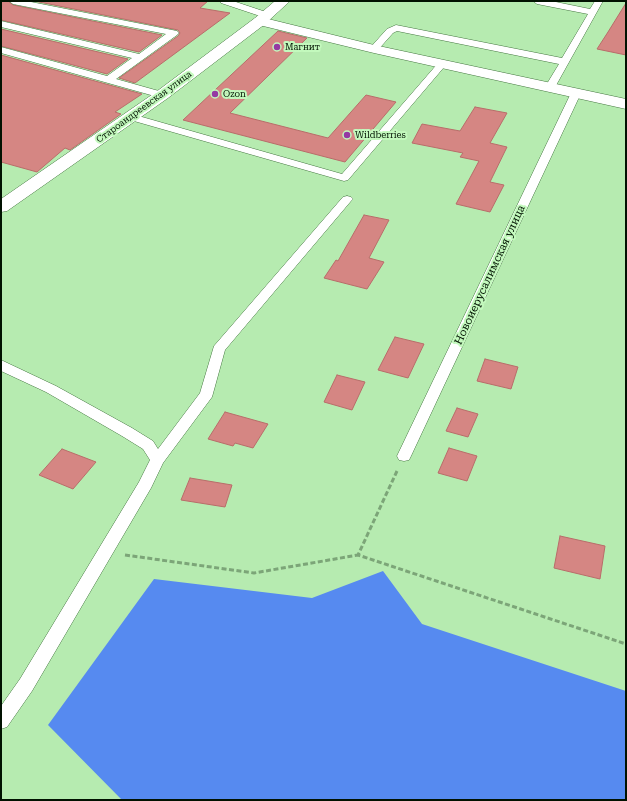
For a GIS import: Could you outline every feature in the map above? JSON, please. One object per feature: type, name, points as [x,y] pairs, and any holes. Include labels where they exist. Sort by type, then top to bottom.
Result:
[{"type":"street","name":"Староандреевская улица","points":[[1,207],[162,95],[283,1]]},
{"type":"street","points":[[263,18],[374,49],[626,104]]},
{"type":"lane","points":[[13,1],[174,33],[108,80]]},
{"type":"lane","points":[[224,1],[263,18]]},
{"type":"lane","points":[[537,1],[593,12]]},
{"type":"lane","points":[[550,87],[600,1]]},
{"type":"lane","points":[[1,24],[140,57]]},
{"type":"lane","points":[[374,49],[390,31],[396,28],[565,62]]},
{"type":"lane","points":[[1,50],[162,95]]},
{"type":"lane","points":[[131,117],[344,178],[442,64]]},
{"type":"lane","name":"Новоиерусалимская улица","points":[[404,456],[576,93]]},
{"type":"lane","points":[[1,721],[26,685],[105,553],[146,484],[157,460],[207,394],[219,349],[347,199]]},
{"type":"lane","points":[[1,365],[51,389],[127,432],[148,445],[157,460]]},
{"type":"path","points":[[358,555],[404,456]]},
{"type":"path","points":[[105,553],[254,573],[358,555],[626,644]]},
{"type":"water","points":[[383,571],[422,624],[626,691],[626,800],[122,800],[48,725],[154,579],[312,598]]},
{"type":"building","points":[[1,1],[8,1],[13,5],[162,35],[139,52],[1,20]]},
{"type":"building","points":[[34,1],[208,1],[200,8],[230,13],[135,83],[119,78],[178,36],[180,33],[178,30]]},
{"type":"building","points":[[626,3],[626,55],[597,49],[608,32]]},
{"type":"building","points":[[1,29],[128,59],[107,74],[1,46]]},
{"type":"building","points":[[278,31],[307,38],[230,113],[328,138],[366,95],[396,102],[345,162],[183,120]]},
{"type":"building","points":[[1,55],[142,94],[115,112],[121,114],[70,150],[65,148],[37,172],[1,162]]},
{"type":"building","points":[[475,107],[507,113],[490,143],[507,147],[490,182],[504,185],[490,212],[456,204],[479,161],[460,157],[463,153],[412,143],[422,124],[460,131]]},
{"type":"building","points":[[364,215],[389,220],[369,258],[384,262],[367,289],[324,278],[336,260],[338,261]]},
{"type":"building","points":[[395,337],[424,344],[408,378],[378,370]]},
{"type":"building","points":[[485,359],[518,367],[511,389],[477,381]]},
{"type":"building","points":[[337,375],[365,382],[352,410],[324,402]]},
{"type":"building","points":[[457,408],[478,414],[468,437],[446,431]]},
{"type":"building","points":[[225,412],[268,424],[253,448],[235,443],[233,446],[208,439]]},
{"type":"building","points":[[449,448],[477,456],[467,481],[438,473]]},
{"type":"building","points":[[62,449],[96,462],[73,489],[39,475]]},
{"type":"building","points":[[190,478],[232,485],[225,507],[181,500]]},
{"type":"building","points":[[560,536],[605,546],[600,579],[554,568]]},
{"type":"place","name":"Магнит","points":[[277,47]]},
{"type":"place","name":"Ozon","points":[[215,94]]},
{"type":"place","name":"Wildberries","points":[[347,135]]}]
